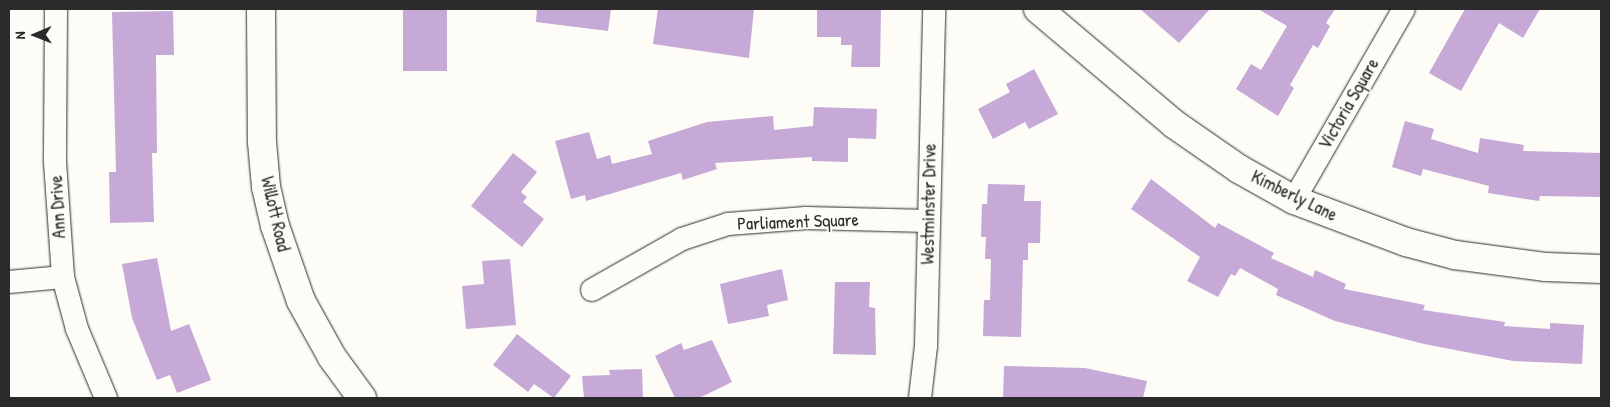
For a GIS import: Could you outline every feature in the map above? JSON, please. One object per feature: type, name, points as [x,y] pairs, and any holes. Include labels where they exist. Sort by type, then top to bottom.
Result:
[{"type":"street","name":"Ann Drive","points":[[56,9],[56,162],[63,277],[77,329],[106,398]]},
{"type":"street","name":"Willott Road","points":[[261,9],[262,142],[266,187],[276,226],[301,301],[332,357],[362,398]]},
{"type":"street","name":"Westminster Drive","points":[[920,398],[926,346],[934,9]]},
{"type":"street","name":"Kimberly Lane","points":[[1038,9],[1174,124],[1239,169],[1294,200],[1397,239],[1455,254],[1546,267],[1601,269]]},
{"type":"street","name":"Victoria Square","points":[[1294,200],[1404,9]]},
{"type":"street","name":"Parliament Square","points":[[592,290],[682,239],[728,224],[806,218],[929,221]]},
{"type":"street","points":[[9,282],[63,277]]},
{"type":"building","points":[[403,9],[447,9],[447,71],[403,71]]},
{"type":"building","points":[[537,9],[611,9],[608,31],[536,22]]},
{"type":"building","points":[[658,9],[754,9],[749,58],[653,44]]},
{"type":"building","points":[[817,9],[881,9],[880,67],[851,67],[852,45],[841,45],[841,37],[817,37]]},
{"type":"building","points":[[1140,9],[1210,9],[1179,43]]},
{"type":"building","points":[[1258,9],[1335,9],[1326,23],[1330,26],[1318,48],[1313,45],[1290,85],[1294,88],[1278,116],[1236,89],[1251,64],[1261,70],[1287,26]]},
{"type":"building","points":[[1465,9],[1540,9],[1523,38],[1499,23],[1461,91],[1429,73]]},
{"type":"building","points":[[173,11],[174,55],[156,55],[157,153],[152,153],[154,222],[110,223],[109,172],[116,172],[112,12]]},
{"type":"building","points":[[1034,69],[1058,114],[1029,129],[1025,122],[993,139],[978,109],[1010,92],[1006,84]]},
{"type":"building","points":[[814,107],[877,109],[876,139],[848,138],[848,162],[812,161],[812,157],[715,163],[717,169],[683,180],[681,173],[586,201],[585,195],[571,199],[555,141],[589,132],[597,159],[610,155],[612,164],[652,154],[648,141],[707,122],[773,116],[774,130],[813,126]]},
{"type":"building","points":[[1405,121],[1434,129],[1431,139],[1478,153],[1480,138],[1524,145],[1523,151],[1601,153],[1601,197],[1540,196],[1539,201],[1488,193],[1489,186],[1423,169],[1421,176],[1392,167]]},
{"type":"building","points":[[513,153],[537,172],[521,192],[527,197],[523,202],[544,219],[522,247],[471,206]]},
{"type":"building","points":[[1151,179],[1215,228],[1218,223],[1274,253],[1271,258],[1313,277],[1315,270],[1346,284],[1344,289],[1425,305],[1423,310],[1505,322],[1504,326],[1550,329],[1550,323],[1584,325],[1582,364],[1513,361],[1424,344],[1335,321],[1276,295],[1278,289],[1240,268],[1235,276],[1231,274],[1218,297],[1187,281],[1200,257],[1131,209]]},
{"type":"building","points":[[988,184],[1025,185],[1024,201],[1041,201],[1040,243],[1028,243],[1028,260],[1023,260],[1021,337],[983,336],[984,300],[990,300],[991,259],[985,259],[986,237],[981,237],[982,204],[987,204]]},
{"type":"building","points":[[157,258],[171,331],[189,324],[211,380],[177,393],[170,375],[157,380],[132,318],[122,264]]},
{"type":"building","points":[[510,259],[516,325],[466,329],[462,286],[484,284],[482,261]]},
{"type":"building","points":[[782,269],[788,300],[767,305],[769,316],[728,324],[720,284]]},
{"type":"building","points":[[835,282],[870,282],[869,307],[875,308],[876,355],[833,354]]},
{"type":"building","points":[[517,334],[571,376],[554,398],[534,384],[528,392],[493,365]]},
{"type":"building","points":[[712,340],[732,382],[699,398],[675,398],[655,356],[681,343],[684,350]]},
{"type":"building","points":[[1004,366],[1085,368],[1147,381],[1143,398],[1003,398]]},
{"type":"building","points":[[642,369],[643,398],[584,398],[582,376],[610,375],[609,370]]}]
